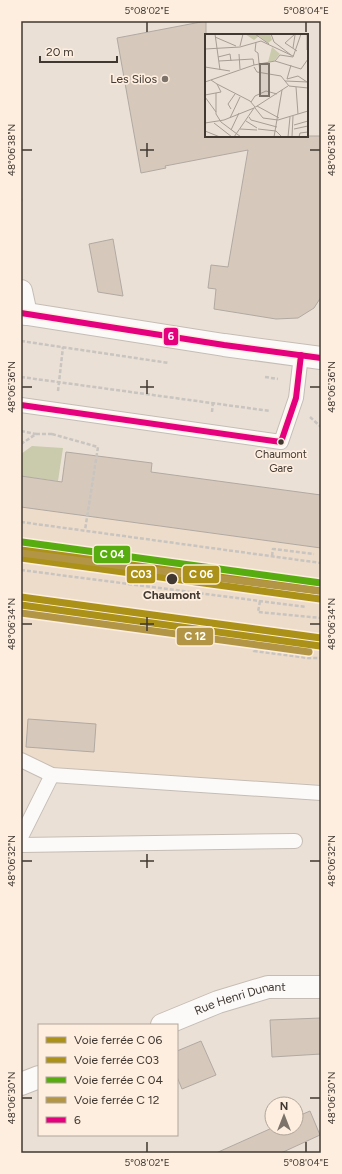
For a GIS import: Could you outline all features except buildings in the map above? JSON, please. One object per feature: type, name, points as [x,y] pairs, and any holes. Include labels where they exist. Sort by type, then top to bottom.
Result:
[{"type":"main road","points":[[21,291],[23,313],[209,343],[311,357]]},
{"type":"main road","name":"Rue Henri Dunant","points":[[164,1024],[218,1002],[268,988],[321,987]]},
{"type":"main road","points":[[21,1084],[38,1077]]},
{"type":"lane","points":[[21,405],[281,442],[311,357]]},
{"type":"lane","points":[[21,760],[52,775],[321,793]]},
{"type":"lane","points":[[21,837],[52,775]]},
{"type":"lane","points":[[21,845],[295,841]]},
{"type":"path","points":[[21,377],[309,416],[321,427]]},
{"type":"path","points":[[21,431],[36,434]]},
{"type":"path","points":[[52,434],[98,447],[85,530]]},
{"type":"path","points":[[21,522],[321,563]]},
{"type":"path","points":[[272,556],[273,549],[314,554]]},
{"type":"path","points":[[21,570],[306,607]]},
{"type":"path","points":[[260,601],[258,612],[321,618]]},
{"type":"path","points":[[21,614],[299,652]]},
{"type":"path","points":[[256,645],[254,651],[308,658],[321,658]]},
{"type":"shaded area","points":[[66,452],[84,455],[75,515],[83,517],[93,518],[101,456],[152,463],[152,472],[321,495],[321,784],[71,772],[21,762],[21,476],[61,482]]},
{"type":"green space","points":[[32,446],[63,448],[58,481],[21,476],[21,454]]},
{"type":"transit line","name":"6","points":[[21,313],[224,345],[321,358]]},
{"type":"transit line","name":"6","points":[[21,405],[281,442],[296,398],[301,355]]},
{"type":"transit line","points":[[22,542],[321,583]]},
{"type":"transit line","points":[[21,550],[321,591]]},
{"type":"transit line","points":[[21,553],[319,591]]},
{"type":"transit line","points":[[21,597],[321,638]]},
{"type":"transit line","points":[[21,613],[309,652]]},
{"type":"rail line","name":"C03","points":[[21,558],[320,599]]},
{"type":"rail line","name":"C03","points":[[21,605],[320,646]]},
{"type":"place","name":"Les Silos","points":[[165,79]]},
{"type":"place","name":"Chaumont Gare","points":[[281,442]]},
{"type":"place","name":"Chaumont","points":[[172,579]]}]
